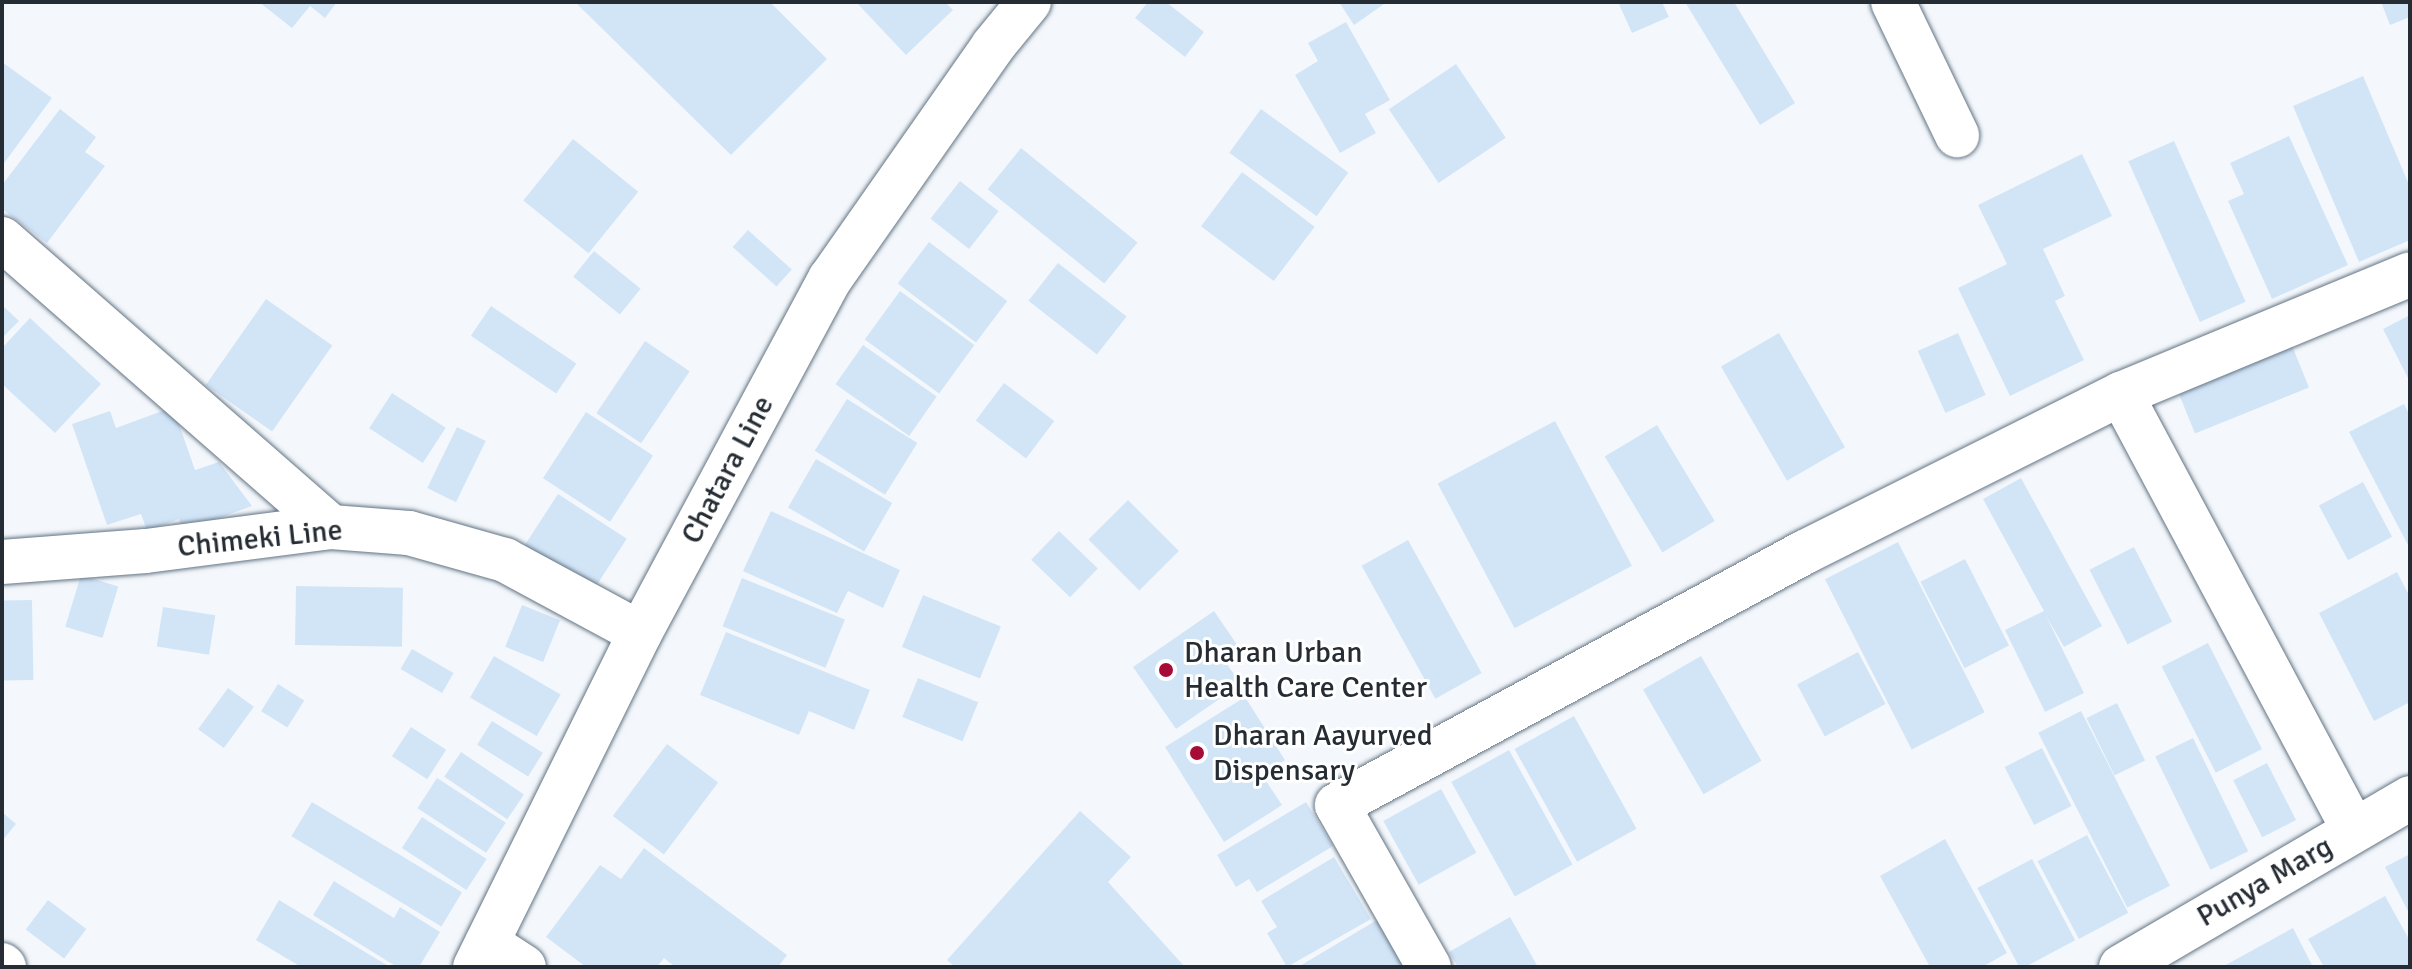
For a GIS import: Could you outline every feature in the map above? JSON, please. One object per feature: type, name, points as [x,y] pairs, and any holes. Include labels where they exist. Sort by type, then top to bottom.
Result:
[{"type":"street","name":"Chatara Line","points":[[481,955],[640,633],[830,279],[993,46],[1029,2]]},
{"type":"street","points":[[1893,2],[1957,135]]},
{"type":"street","points":[[2,239],[331,527]]},
{"type":"street","points":[[1429,967],[1337,805],[1805,552],[2121,394],[2410,274]]},
{"type":"street","points":[[2121,394],[2354,830]]},
{"type":"street","name":"Chimeki Line","points":[[2,562],[146,551],[331,527],[409,533],[505,560],[640,633]]},
{"type":"street","name":"Punya Marg","points":[[2121,967],[2410,798]]},
{"type":"street","points":[[481,955],[524,967]]},
{"type":"building","points":[[259,2],[337,2],[325,18],[310,6],[292,28]]},
{"type":"building","points":[[575,2],[770,2],[827,59],[731,155]]},
{"type":"building","points":[[856,2],[945,2],[953,10],[906,55]]},
{"type":"building","points":[[1148,2],[1166,2],[1204,32],[1185,57],[1135,18]]},
{"type":"building","points":[[1339,2],[1387,2],[1354,25]]},
{"type":"building","points":[[1618,2],[1662,2],[1669,17],[1632,33]]},
{"type":"building","points":[[1685,2],[1734,2],[1795,103],[1760,125]]},
{"type":"building","points":[[2381,2],[2410,2],[2410,17],[2390,25]]},
{"type":"building","points":[[1346,22],[1390,100],[1365,114],[1376,133],[1340,153],[1295,75],[1318,61],[1308,43]]},
{"type":"building","points":[[2,62],[52,98],[2,166]]},
{"type":"building","points":[[1456,64],[1506,138],[1439,183],[1389,109]]},
{"type":"building","points":[[2363,76],[2410,187],[2410,240],[2359,262],[2293,106]]},
{"type":"building","points":[[60,109],[96,137],[85,152],[105,166],[47,243],[2,209],[2,185]]},
{"type":"building","points":[[1261,109],[1348,172],[1317,216],[1229,153]]},
{"type":"building","points":[[2289,136],[2348,265],[2272,299],[2228,201],[2244,194],[2230,163]]},
{"type":"building","points":[[573,139],[638,192],[589,253],[523,200]]},
{"type":"building","points":[[2174,141],[2246,302],[2200,322],[2128,161]]},
{"type":"building","points":[[1021,148],[1138,242],[1104,284],[988,189]]},
{"type":"building","points":[[2082,154],[2112,216],[2043,249],[2065,296],[2055,301],[2084,360],[2010,396],[1958,288],[2007,264],[1978,205]]},
{"type":"building","points":[[1242,172],[1315,227],[1274,281],[1201,226]]},
{"type":"building","points":[[960,181],[999,211],[969,249],[930,219]]},
{"type":"building","points":[[748,230],[792,269],[776,287],[733,247]]},
{"type":"building","points":[[929,242],[1007,301],[976,343],[898,284]]},
{"type":"building","points":[[594,251],[641,289],[620,314],[573,277]]},
{"type":"building","points":[[1058,263],[1127,317],[1097,354],[1028,301]]},
{"type":"building","points":[[900,291],[974,345],[939,394],[865,340]]},
{"type":"building","points":[[266,299],[332,345],[272,431],[206,385]]},
{"type":"building","points":[[2,305],[19,321],[2,338]]},
{"type":"building","points":[[491,306],[576,364],[556,393],[471,336]]},
{"type":"building","points":[[2410,315],[2410,382],[2383,329]]},
{"type":"building","points":[[30,318],[101,384],[55,433],[2,384],[2,348]]},
{"type":"building","points":[[1779,333],[1845,447],[1787,481],[1721,366]]},
{"type":"building","points":[[1958,333],[1986,395],[1945,413],[1918,351]]},
{"type":"building","points":[[645,341],[690,371],[641,443],[596,413]]},
{"type":"building","points":[[2291,343],[2309,388],[2195,434],[2177,389]]},
{"type":"building","points":[[863,345],[937,397],[909,436],[835,384]]},
{"type":"building","points":[[1004,383],[1054,421],[1026,458],[976,421]]},
{"type":"building","points":[[392,393],[446,428],[423,463],[369,428]]},
{"type":"building","points":[[847,399],[917,443],[885,495],[815,451]]},
{"type":"building","points":[[2404,404],[2410,416],[2410,549],[2349,432]]},
{"type":"building","points":[[173,407],[195,470],[219,462],[252,506],[183,531],[179,519],[147,531],[141,514],[107,525],[72,424],[110,411],[116,428]]},
{"type":"building","points":[[586,412],[653,456],[610,522],[543,478]]},
{"type":"building","points":[[1555,421],[1632,566],[1515,628],[1438,483]]},
{"type":"building","points":[[1657,425],[1715,521],[1662,552],[1605,456]]},
{"type":"building","points":[[457,427],[486,441],[456,502],[427,488]]},
{"type":"building","points":[[816,459],[892,503],[864,551],[788,507]]},
{"type":"building","points":[[2021,478],[2102,626],[2064,647],[2046,616],[2084,693],[2045,712],[2005,630],[2044,611],[1983,499]]},
{"type":"building","points":[[2363,482],[2392,537],[2348,560],[2319,505]]},
{"type":"building","points":[[558,494],[627,539],[592,591],[524,547]]},
{"type":"building","points":[[1128,500],[1179,551],[1139,591],[1088,540]]},
{"type":"building","points":[[771,511],[900,570],[883,608],[848,591],[837,613],[743,571]]},
{"type":"building","points":[[1059,531],[1098,569],[1070,597],[1031,560]]},
{"type":"building","points":[[1408,540],[1482,673],[1435,699],[1362,566]]},
{"type":"building","points":[[1898,542],[1985,712],[1912,749],[1825,579]]},
{"type":"building","points":[[2134,547],[2172,622],[2128,645],[2089,570]]},
{"type":"building","points":[[1965,559],[2009,645],[1964,668],[1920,582]]},
{"type":"building","points":[[2397,572],[2410,597],[2410,702],[2374,721],[2319,613]]},
{"type":"building","points":[[81,575],[118,586],[103,638],[65,627]]},
{"type":"building","points":[[742,578],[845,620],[825,668],[723,626]]},
{"type":"building","points":[[296,586],[403,588],[402,647],[295,645]]},
{"type":"building","points":[[923,595],[1001,626],[980,678],[902,647]]},
{"type":"building","points":[[32,600],[33,680],[3,681],[2,601]]},
{"type":"building","points":[[522,605],[560,620],[543,662],[505,647]]},
{"type":"building","points":[[163,607],[215,615],[209,655],[157,647]]},
{"type":"building","points":[[1214,611],[1240,649],[1224,660],[1241,684],[1176,729],[1133,667]]},
{"type":"building","points":[[726,632],[870,690],[854,730],[809,711],[799,735],[700,695]]},
{"type":"building","points":[[2208,643],[2262,749],[2216,773],[2162,667]]},
{"type":"building","points":[[412,649],[454,673],[442,693],[400,669]]},
{"type":"building","points":[[1858,652],[1886,704],[1825,736],[1797,684]]},
{"type":"building","points":[[494,656],[561,694],[537,736],[470,698]]},
{"type":"building","points":[[1701,656],[1762,761],[1703,794],[1643,690]]},
{"type":"building","points":[[918,678],[978,702],[963,741],[902,717]]},
{"type":"building","points":[[278,684],[304,700],[287,728],[261,711]]},
{"type":"building","points":[[228,688],[254,707],[224,748],[198,729]]},
{"type":"building","points":[[1245,697],[1285,760],[1262,775],[1282,805],[1224,842],[1165,747]]},
{"type":"building","points":[[2117,703],[2145,761],[2114,775],[2086,718]]},
{"type":"building","points":[[2081,711],[2170,886],[2127,907],[2038,733]]},
{"type":"building","points":[[1574,716],[1637,829],[1577,862],[1515,749]]},
{"type":"building","points":[[492,721],[543,753],[528,777],[477,745]]},
{"type":"building","points":[[411,727],[446,750],[427,779],[392,756]]},
{"type":"building","points":[[2193,738],[2248,851],[2210,870],[2155,756]]},
{"type":"building","points":[[667,744],[718,783],[664,854],[613,816]]},
{"type":"building","points":[[2042,748],[2072,806],[2034,825],[2005,767]]},
{"type":"building","points":[[1509,750],[1573,865],[1515,897],[1451,782]]},
{"type":"building","points":[[461,752],[524,794],[507,819],[444,777]]},
{"type":"building","points":[[2267,763],[2296,820],[2262,837],[2233,780]]},
{"type":"building","points":[[437,778],[506,823],[486,853],[417,808]]},
{"type":"building","points":[[1441,789],[1476,853],[1419,885],[1383,821]]},
{"type":"building","points":[[312,802],[462,892],[441,926],[291,836]]},
{"type":"building","points":[[1306,802],[1333,846],[1257,892],[1249,879],[1236,887],[1217,855]]},
{"type":"building","points":[[1080,811],[1131,857],[1108,882],[1185,967],[955,967],[947,960]]},
{"type":"building","points":[[2,812],[16,824],[2,841]]},
{"type":"building","points":[[422,817],[487,859],[466,890],[402,848]]},
{"type":"building","points":[[2087,835],[2128,913],[2079,939],[2038,861]]},
{"type":"building","points":[[1945,839],[2007,953],[1982,967],[1930,967],[1880,876]]},
{"type":"building","points":[[644,848],[787,955],[778,967],[675,967],[664,958],[657,967],[586,967],[546,937],[600,865],[621,879]]},
{"type":"building","points":[[2410,854],[2410,915],[2385,867]]},
{"type":"building","points":[[1334,857],[1371,919],[1287,967],[1267,933],[1277,927],[1261,901]]},
{"type":"building","points":[[2032,859],[2075,940],[2025,967],[2019,967],[1977,888]]},
{"type":"building","points":[[334,881],[394,918],[400,907],[440,932],[419,967],[397,967],[313,915]]},
{"type":"building","points":[[2385,896],[2410,941],[2410,967],[2324,967],[2308,939]]},
{"type":"building","points":[[48,900],[86,929],[64,958],[26,930]]},
{"type":"building","points":[[279,900],[390,967],[301,967],[256,940]]},
{"type":"building","points":[[1510,917],[1538,967],[1458,967],[1449,952]]},
{"type":"building","points":[[1377,920],[1405,967],[1298,967]]},
{"type":"building","points":[[2293,928],[2313,967],[2222,967]]},
{"type":"place","name":"Dharan Urban Health Care Center","points":[[1166,670]]},
{"type":"place","name":"Dharan Aayurved Dispensary","points":[[1197,753]]}]
